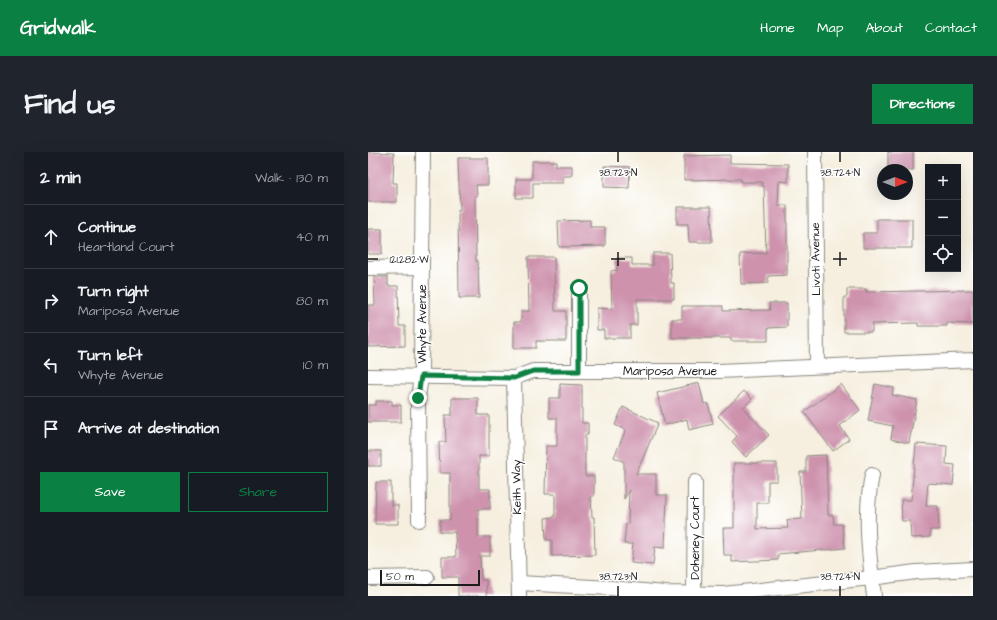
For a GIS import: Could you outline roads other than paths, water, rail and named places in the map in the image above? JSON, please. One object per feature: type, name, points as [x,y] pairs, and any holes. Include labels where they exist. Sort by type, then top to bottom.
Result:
[{"type":"street","name":"Whyte Avenue","points":[[419,520],[418,398],[421,376],[423,152]]},
{"type":"street","name":"Livoti Avenue","points":[[815,152],[817,366]]},
{"type":"street","points":[[368,268],[422,267]]},
{"type":"street","points":[[579,288],[579,371]]},
{"type":"street","name":"Mariposa Avenue","points":[[368,376],[514,378],[533,371],[719,371],[973,360]]},
{"type":"street","name":"Keith Way","points":[[514,378],[519,590]]},
{"type":"street","points":[[872,475],[869,490],[867,526],[874,596]]},
{"type":"street","name":"Doheney Court","points":[[694,595],[695,482]]},
{"type":"street","points":[[519,590],[611,588],[694,595],[723,594],[916,572],[973,569]]},
{"type":"street","points":[[368,578],[426,577]]}]
